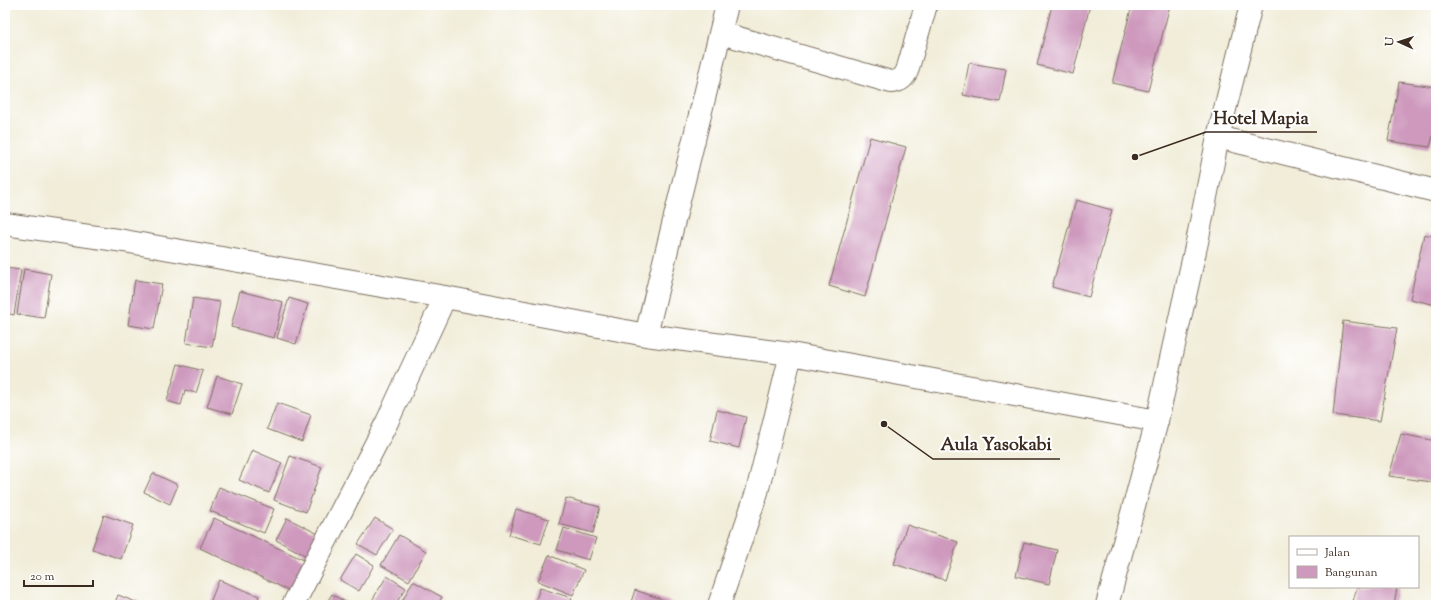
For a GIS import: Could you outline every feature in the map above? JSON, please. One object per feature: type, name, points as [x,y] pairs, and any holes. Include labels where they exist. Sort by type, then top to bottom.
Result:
[{"type":"street","points":[[646,335],[727,5]]},
{"type":"street","points":[[720,33],[891,82],[898,82],[904,78],[907,71],[926,5]]},
{"type":"street","points":[[1107,605],[1157,421],[1197,242],[1218,137],[1251,5]]},
{"type":"street","points":[[1218,137],[1436,191]]},
{"type":"street","points":[[5,224],[124,241],[445,297],[646,335],[791,354],[1157,421]]},
{"type":"street","points":[[293,605],[387,422],[445,297]]},
{"type":"street","points":[[719,605],[757,492],[791,354]]},
{"type":"building","points":[[1052,5],[1090,5],[1073,74],[1037,65]]},
{"type":"building","points":[[1132,5],[1170,5],[1148,91],[1112,83]]},
{"type":"building","points":[[969,63],[1006,69],[1000,102],[963,95]]},
{"type":"building","points":[[1399,82],[1436,87],[1436,125],[1430,147],[1388,141]]},
{"type":"building","points":[[870,137],[906,147],[865,297],[829,286]]},
{"type":"building","points":[[1076,200],[1112,210],[1089,297],[1052,287]]},
{"type":"building","points":[[1424,234],[1436,237],[1436,305],[1410,299]]},
{"type":"building","points":[[5,268],[21,270],[14,315],[5,313]]},
{"type":"building","points":[[24,269],[51,274],[44,318],[17,314]]},
{"type":"building","points":[[135,280],[162,284],[154,329],[128,325]]},
{"type":"building","points":[[240,291],[283,302],[274,338],[231,327]]},
{"type":"building","points":[[193,298],[220,302],[212,347],[186,343]]},
{"type":"building","points":[[289,298],[308,304],[296,344],[277,338]]},
{"type":"building","points":[[1343,321],[1397,328],[1380,421],[1333,415]]},
{"type":"building","points":[[178,364],[203,371],[196,393],[185,390],[181,405],[167,401]]},
{"type":"building","points":[[217,376],[242,384],[232,414],[207,407]]},
{"type":"building","points":[[277,403],[311,415],[302,442],[267,429]]},
{"type":"building","points":[[717,410],[746,417],[739,448],[710,441]]},
{"type":"building","points":[[1401,434],[1436,441],[1431,482],[1389,476]]},
{"type":"building","points":[[252,450],[282,463],[269,493],[239,480]]},
{"type":"building","points":[[290,456],[322,467],[306,512],[274,500]]},
{"type":"building","points":[[153,473],[178,485],[170,504],[144,492]]},
{"type":"building","points":[[219,487],[274,509],[264,533],[210,511]]},
{"type":"building","points":[[566,498],[600,507],[593,533],[559,524]]},
{"type":"building","points":[[516,509],[549,519],[541,544],[509,535]]},
{"type":"building","points":[[104,515],[133,525],[121,559],[92,549]]},
{"type":"building","points":[[214,518],[306,561],[292,592],[200,548]]},
{"type":"building","points":[[287,518],[322,536],[311,558],[276,540]]},
{"type":"building","points":[[375,518],[393,529],[377,555],[358,544]]},
{"type":"building","points":[[907,525],[958,542],[945,580],[894,564]]},
{"type":"building","points":[[564,528],[596,538],[589,560],[557,550]]},
{"type":"building","points":[[399,535],[426,551],[409,581],[381,565]]},
{"type":"building","points":[[1024,542],[1057,550],[1049,584],[1016,576]]},
{"type":"building","points":[[356,554],[374,565],[359,591],[340,580]]},
{"type":"building","points":[[549,555],[584,570],[573,595],[538,581]]},
{"type":"building","points":[[387,576],[406,588],[395,605],[375,605],[371,602]]},
{"type":"building","points":[[219,580],[259,596],[256,605],[209,605]]},
{"type":"building","points":[[413,581],[442,597],[437,605],[400,605]]},
{"type":"building","points":[[540,588],[572,598],[570,605],[534,605]]},
{"type":"building","points":[[1357,588],[1397,588],[1394,605],[1352,605]]},
{"type":"building","points":[[635,590],[679,605],[630,605]]},
{"type":"building","points":[[332,594],[350,605],[325,605]]},
{"type":"building","points":[[118,595],[141,604],[141,605],[114,605]]},
{"type":"place","name":"Hotel Mapia","points":[[1135,157]]},
{"type":"place","name":"Aula Yasokabi","points":[[884,424]]}]
